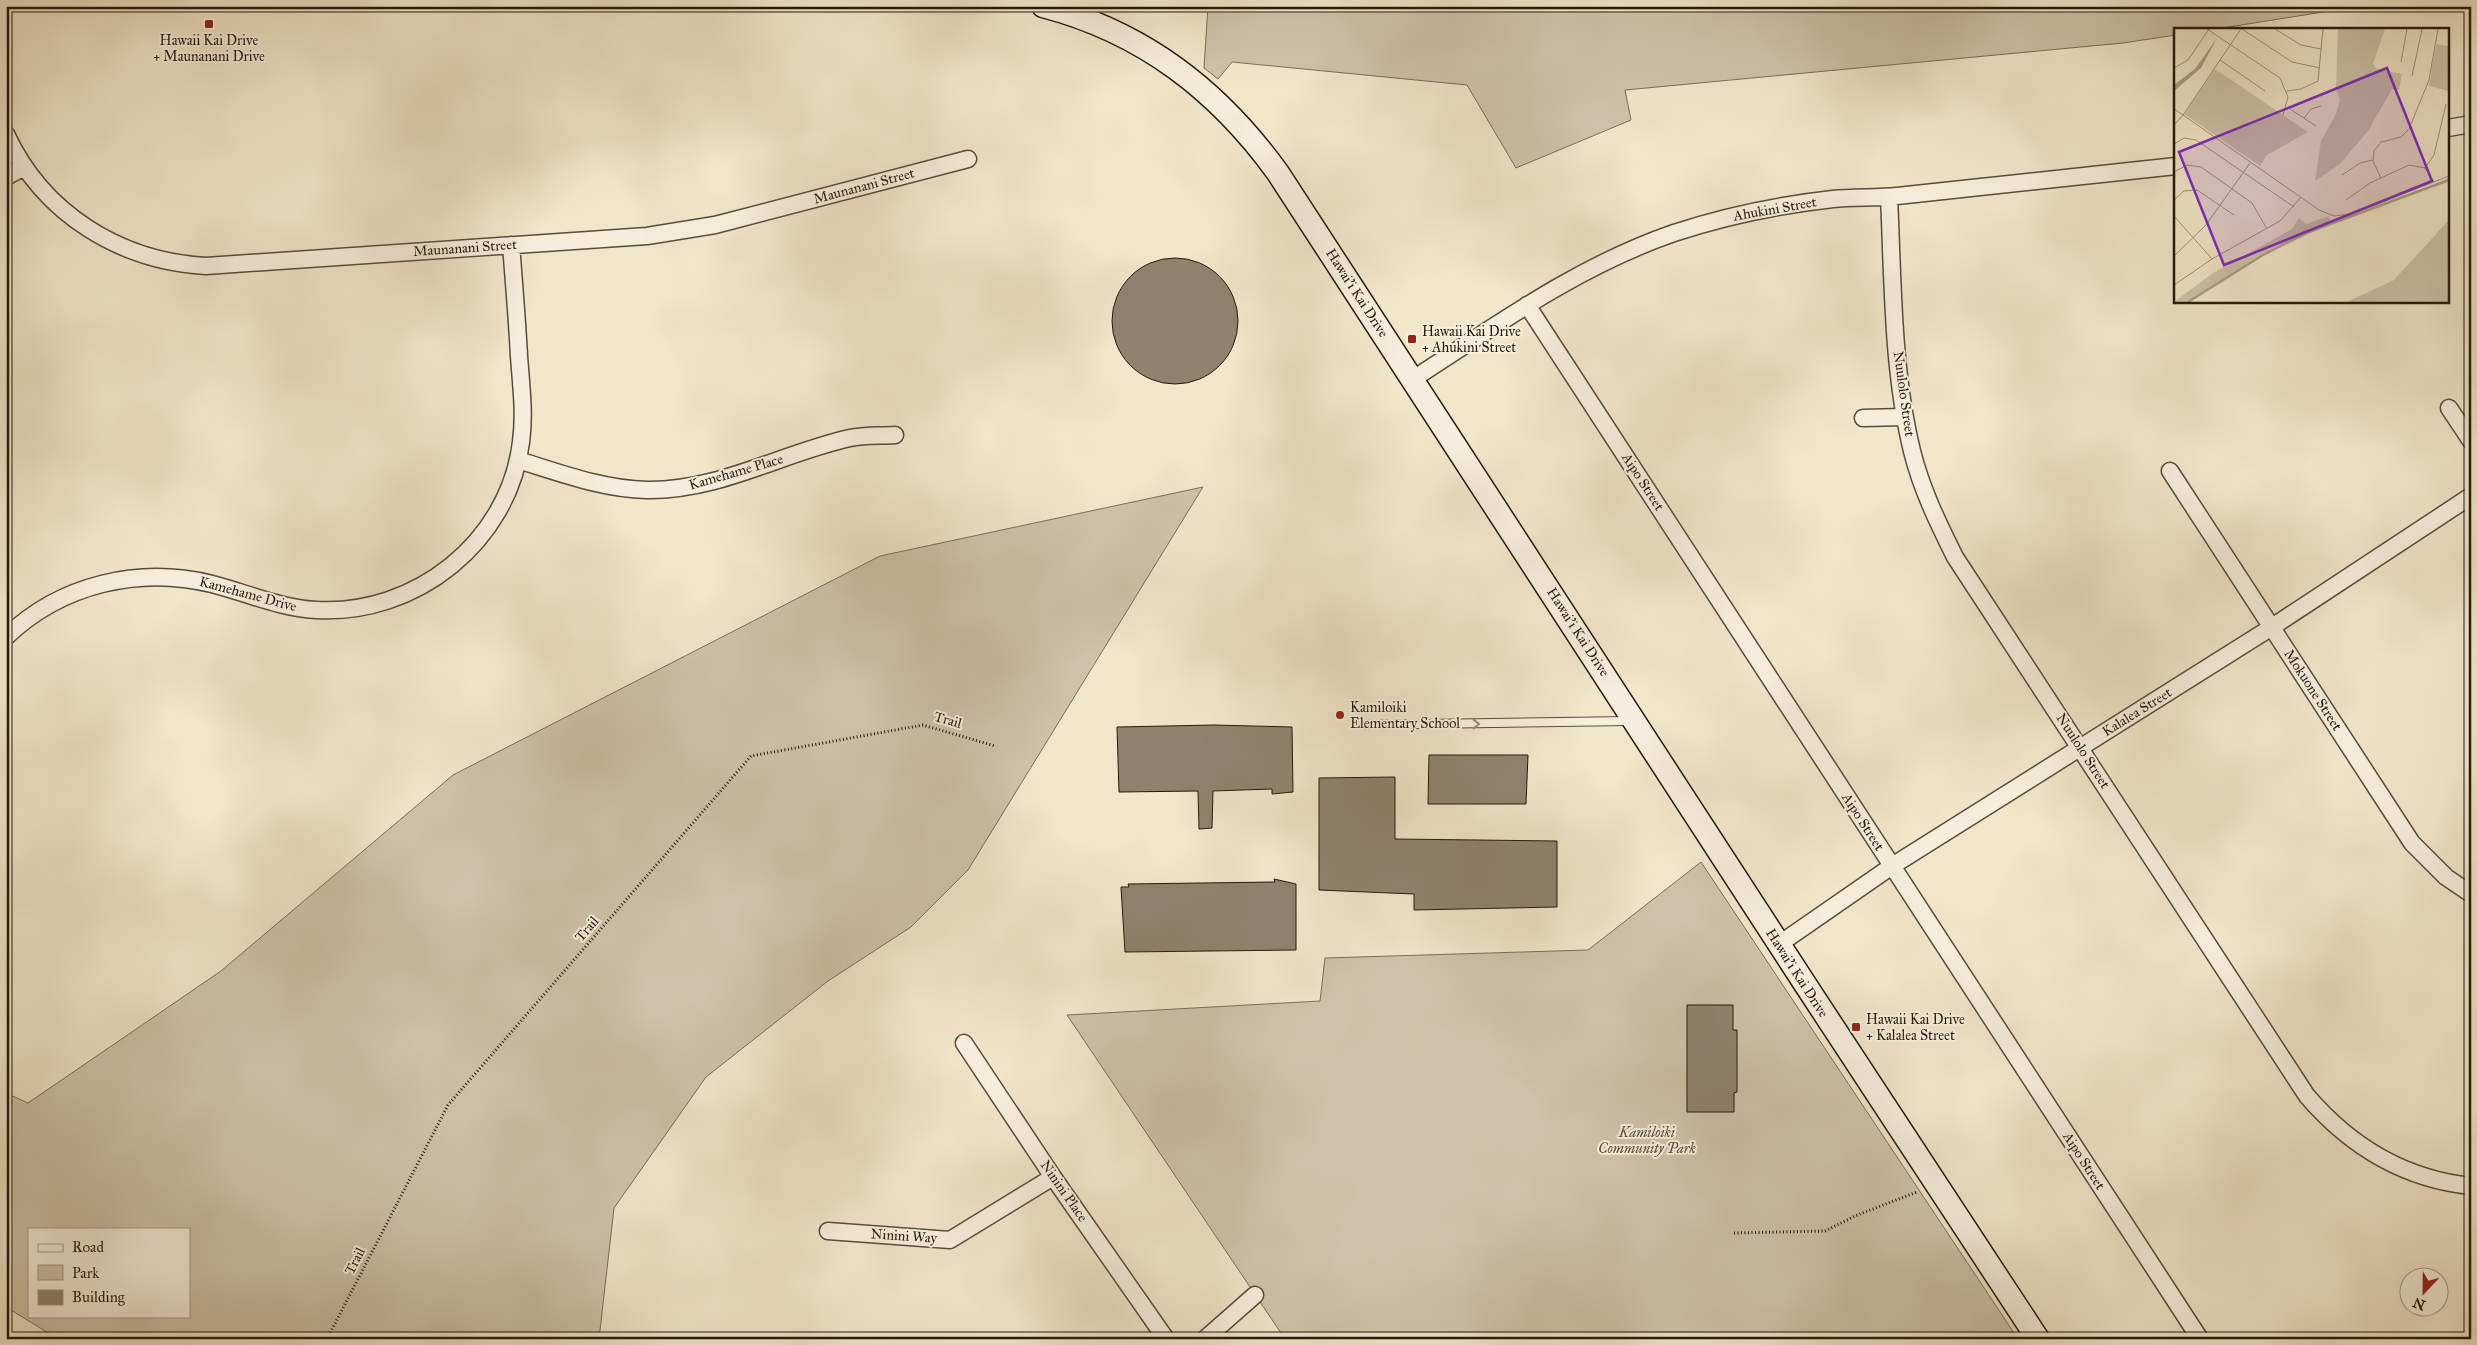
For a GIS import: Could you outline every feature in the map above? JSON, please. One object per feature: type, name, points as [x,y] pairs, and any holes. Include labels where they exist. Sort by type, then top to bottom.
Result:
[{"type":"main road","name":"Hawai’i Kai Drive","points":[[1043,6],[1092,22],[1154,53],[1189,78],[1234,117],[1278,172],[1636,721],[1778,945],[2038,1339]]},
{"type":"street","points":[[2450,128],[2471,124]]},
{"type":"street","name":"Maunanani Street","points":[[6,134],[24,168],[55,203],[84,227],[116,245],[169,262],[206,266],[647,236],[681,231],[968,159]]},
{"type":"street","name":"Ahukini Street","points":[[1413,380],[1527,304],[1574,277],[1623,253],[1674,233],[1727,218],[1780,206],[1834,199],[1889,197],[2174,166]]},
{"type":"street","points":[[6,177],[24,168]]},
{"type":"street","name":"Nuulolo Street","points":[[1889,197],[1899,380],[1904,417],[1924,489],[1955,557],[2296,1079],[2320,1111],[2350,1138],[2383,1160],[2420,1176],[2471,1186]]},
{"type":"street","name":"Kamehame Drive","points":[[6,637],[38,612],[70,594],[105,583],[142,577],[197,581],[282,605],[316,610],[358,608],[399,597],[444,573],[480,537],[499,509],[513,478],[518,460],[523,411],[511,245]]},
{"type":"street","name":"Aipo Street","points":[[1527,304],[2200,1339]]},
{"type":"street","points":[[2449,408],[2471,441]]},
{"type":"street","points":[[1863,418],[1904,417]]},
{"type":"street","name":"Kamehame Place","points":[[518,460],[608,486],[635,489],[668,489],[708,483],[851,438],[895,435]]},
{"type":"street","name":"Mokuone Street","points":[[2170,471],[2412,844],[2446,878],[2471,894]]},
{"type":"street","name":"Kalalea Street","points":[[1778,945],[1892,866],[2272,627],[2471,496]]},
{"type":"street","name":"Ninini Place","points":[[964,1042],[1053,1177],[1166,1339]]},
{"type":"street","name":"Ninini Way","points":[[828,1231],[950,1240],[1053,1177]]},
{"type":"street","points":[[1205,1339],[1255,1295]]},
{"type":"lane","points":[[1357,725],[1636,721]]},
{"type":"path","name":"Trail","points":[[327,1339],[448,1105],[751,756],[923,725],[994,746]]},
{"type":"path","points":[[1734,1233],[1825,1231],[1854,1216],[1936,1185]]},
{"type":"green space","points":[[1208,6],[2361,6],[2222,28],[2174,28],[2174,35],[2123,43],[1625,90],[1631,120],[1516,168],[1467,85],[1232,62],[1218,79],[1204,68]]},
{"type":"green space","points":[[1203,487],[968,870],[911,927],[828,981],[706,1077],[614,1208],[599,1339],[58,1339],[6,1307],[6,1093],[28,1103],[221,971],[453,775],[880,556]]},
{"type":"green space","name":"Kamiloiki Community Park","points":[[1701,862],[2018,1339],[1285,1339],[1067,1015],[1320,1001],[1325,958],[1588,950]]},
{"type":"building","points":[[1175,258],[1199,263],[1219,277],[1233,297],[1238,321],[1233,345],[1219,365],[1199,379],[1175,384],[1151,379],[1131,365],[1117,345],[1112,321],[1117,297],[1131,277],[1151,263]]},
{"type":"building","points":[[1214,725],[1292,727],[1293,792],[1272,794],[1272,789],[1213,791],[1212,828],[1199,829],[1198,791],[1119,792],[1117,727]]},
{"type":"building","points":[[1429,755],[1528,755],[1526,804],[1428,804]]},
{"type":"building","points":[[1395,777],[1395,839],[1557,841],[1557,907],[1414,910],[1414,894],[1319,890],[1319,778]]},
{"type":"building","points":[[1274,879],[1296,884],[1296,950],[1125,952],[1121,887],[1129,887],[1128,884],[1275,882]]},
{"type":"building","points":[[1687,1005],[1733,1005],[1733,1030],[1737,1030],[1737,1092],[1734,1093],[1734,1112],[1687,1112]]},
{"type":"place","name":"Hawaii Kai Drive + Maunanani Drive","points":[[209,24]]},
{"type":"place","name":"Hawaii Kai Drive + Ahukini Street","points":[[1412,339]]},
{"type":"place","name":"Kamiloiki Elementary School","points":[[1340,715]]},
{"type":"place","name":"Hawaii Kai Drive + Kalalea Street","points":[[1856,1027]]}]
